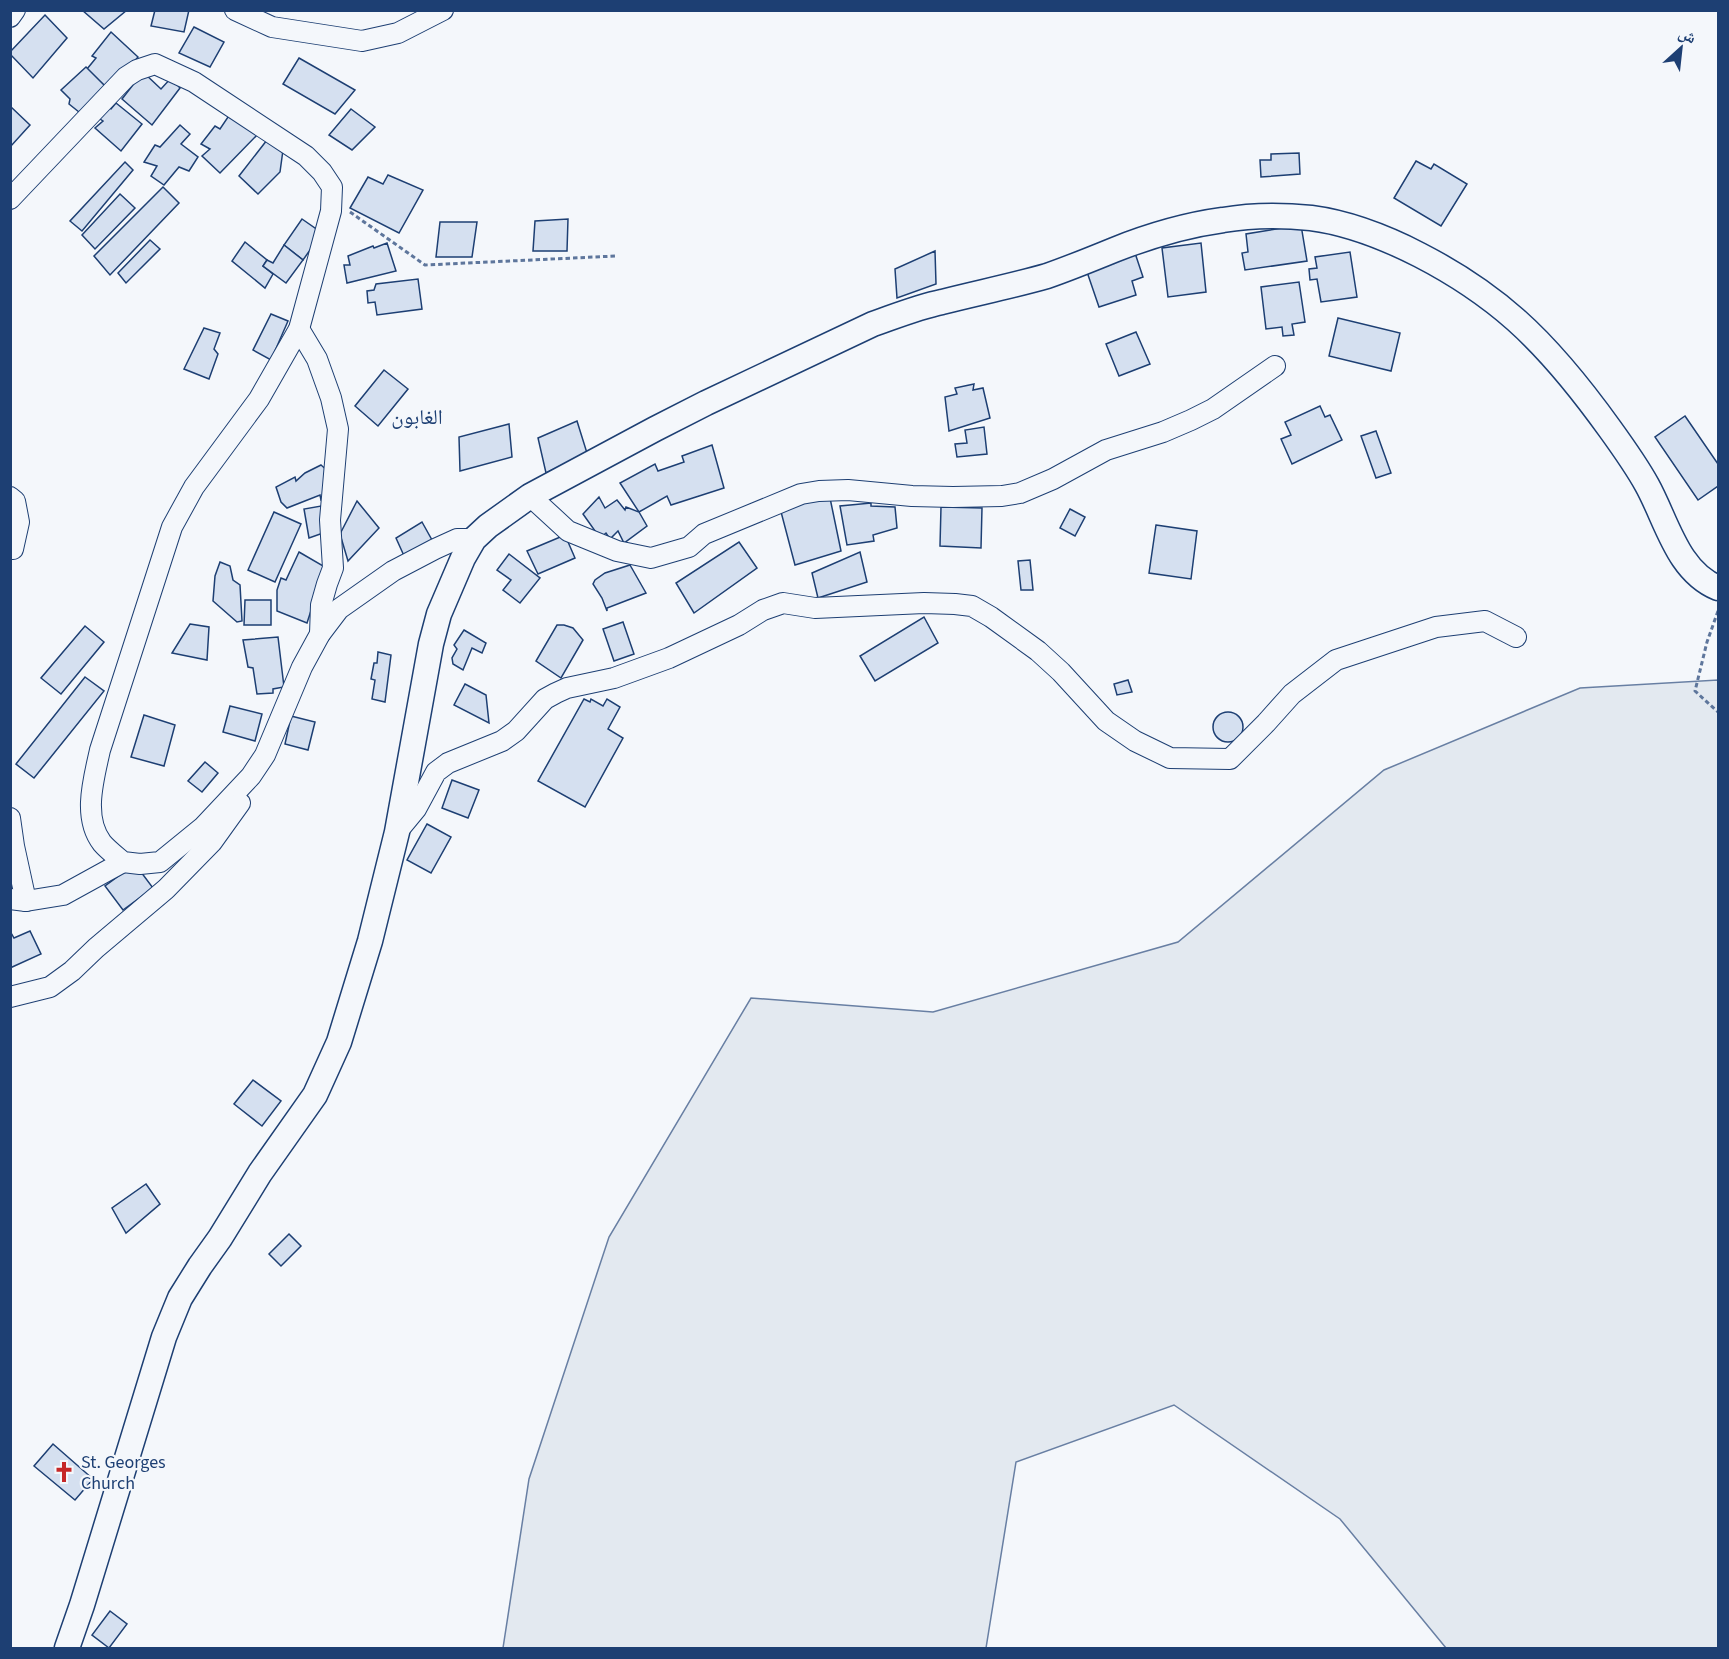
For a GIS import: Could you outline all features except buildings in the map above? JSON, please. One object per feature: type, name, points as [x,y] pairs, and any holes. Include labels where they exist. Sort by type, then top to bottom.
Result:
[{"type":"main road","points":[[67,1648],[164,1337],[180,1298],[260,1173],[315,1095],[339,1042],[370,941],[397,832],[431,644],[439,614],[474,538],[531,496],[706,403],[901,313],[1045,276],[1139,241],[1196,225],[1244,217],[1312,218],[1364,232],[1404,248],[1453,272],[1515,319],[1538,340],[1580,388],[1633,462],[1648,486],[1679,552],[1708,584],[1719,588]]},
{"type":"street","points":[[10,17],[15,10]]},
{"type":"street","points":[[235,10],[272,27],[362,41],[398,33],[443,10]]},
{"type":"street","points":[[10,199],[126,77],[137,70],[155,64],[194,82],[306,156],[322,172],[332,187],[331,211],[299,329],[259,399],[194,487],[172,527],[100,750],[93,778],[91,804],[94,825],[101,841],[123,862]]},
{"type":"street","points":[[299,329],[317,360],[331,398],[338,429],[330,520],[333,568],[321,605],[320,633]]},
{"type":"street","points":[[531,496],[568,531],[617,551],[651,558],[689,547],[704,534],[801,494],[819,490],[953,498],[1020,493],[1053,479],[1106,450],[1163,432],[1213,409],[1275,366]]},
{"type":"street","points":[[10,497],[15,501],[19,522],[13,549]]},
{"type":"street","points":[[10,818],[18,900],[63,895],[123,862],[140,864],[160,861],[203,826],[251,776],[265,755],[302,667],[320,633],[339,609],[393,571],[457,539],[474,538]]},
{"type":"street","points":[[397,832],[416,809],[436,772],[448,763],[502,741],[516,731],[545,699],[567,688],[614,678],[669,658],[739,625],[763,610],[783,603],[815,608],[924,603],[972,606],[991,617],[1049,661],[1106,721],[1135,741],[1170,758],[1230,759],[1292,694],[1336,660],[1436,627],[1485,621],[1516,637]]},
{"type":"street","points":[[10,997],[50,987],[72,971],[166,889],[212,842],[243,800],[251,776]]},
{"type":"path","points":[[331,199],[425,265],[616,256]]},
{"type":"path","points":[[1719,611],[1707,642],[1695,691],[1719,712]]},
{"type":"shaded area","points":[[1718,680],[1718,1648],[1446,1648],[1340,1519],[1174,1405],[1016,1462],[986,1648],[503,1648],[529,1479],[609,1237],[751,998],[933,1012],[1178,942],[1384,770],[1580,688]]},
{"type":"place","name":"St. Georges Church","points":[[64,1472]]},
{"type":"district","name":"الغابون","points":[[417,417]]}]
